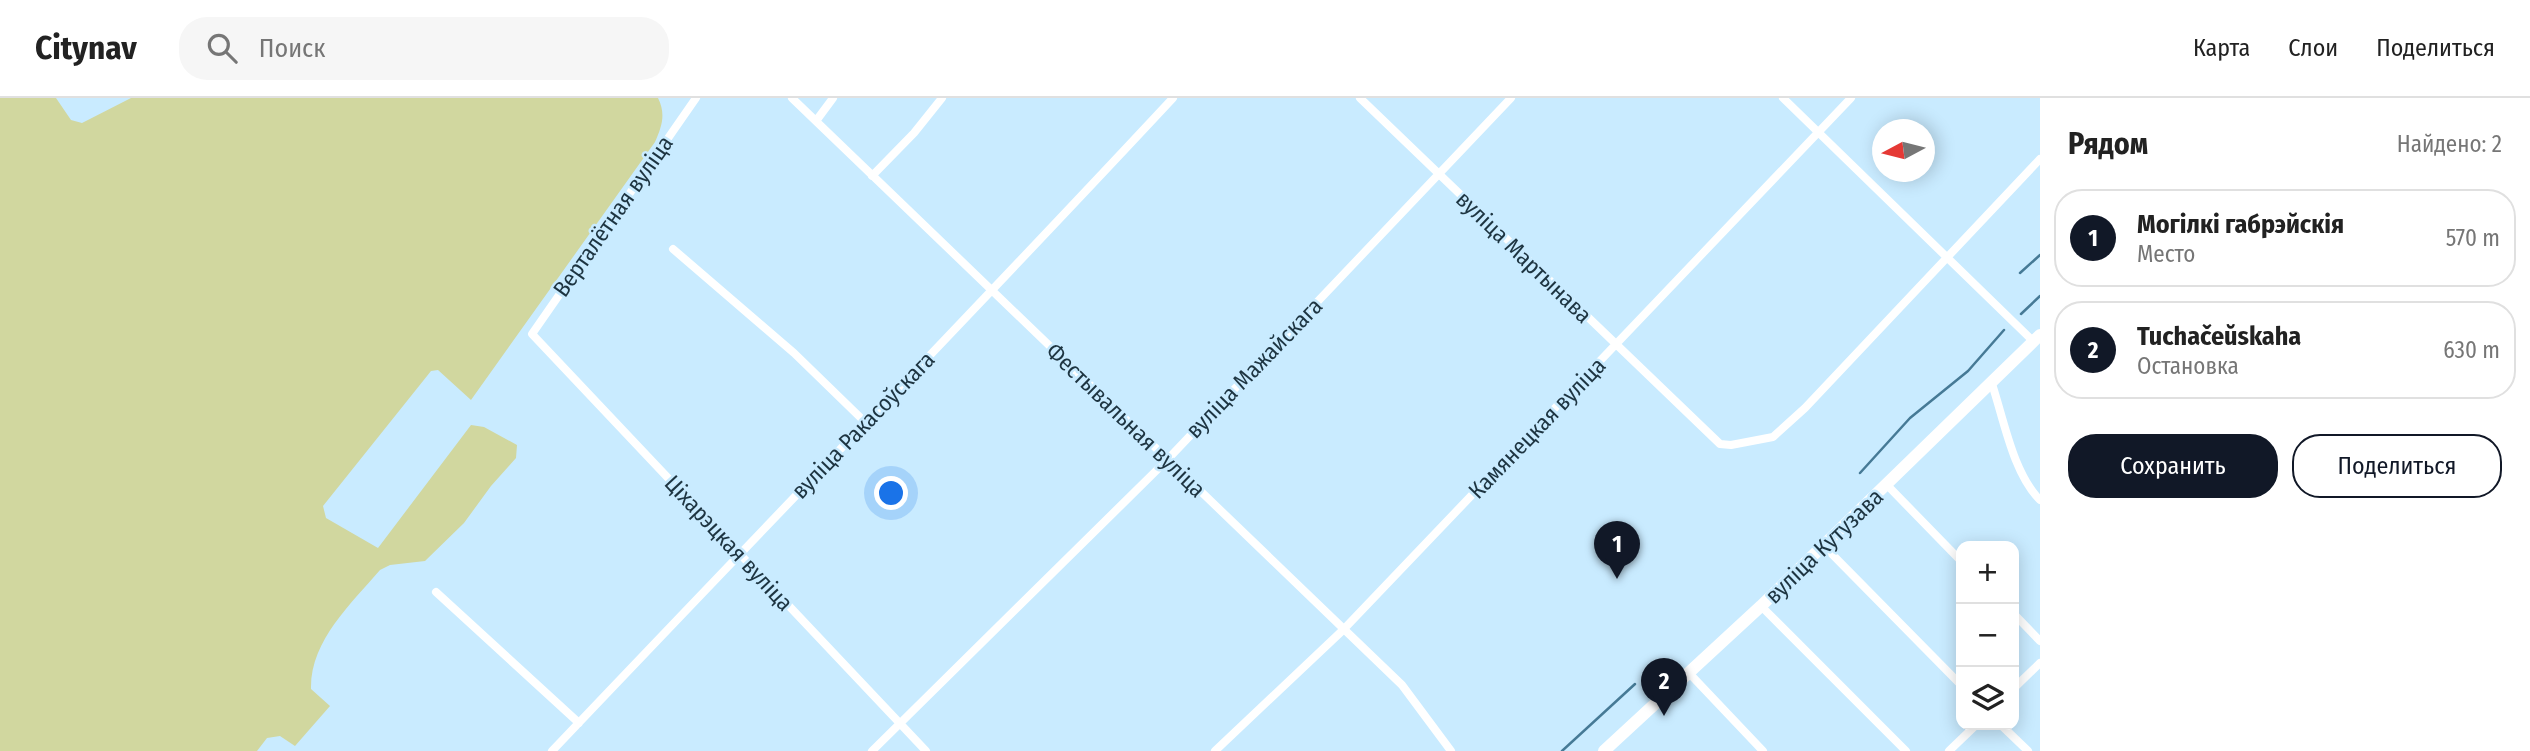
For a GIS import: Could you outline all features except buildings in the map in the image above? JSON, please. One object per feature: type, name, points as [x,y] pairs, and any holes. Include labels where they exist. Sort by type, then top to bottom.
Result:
[{"type":"main road","name":"вуліца Кутузава","points":[[1604,751],[1824,546],[2037,338]]},
{"type":"street","name":"Верталётная вуліца","points":[[532,334],[696,98]]},
{"type":"street","name":"Фестывальная вуліца","points":[[792,98],[1402,685],[1451,751]]},
{"type":"street","points":[[816,121],[833,98]]},
{"type":"street","points":[[872,176],[914,133],[942,98]]},
{"type":"street","name":"вуліца Ракасоўскага","points":[[552,751],[992,292],[1173,98]]},
{"type":"street","name":"вуліца Мартынава","points":[[1360,98],[1720,444],[1731,445],[1773,437],[1805,408],[1947,256]]},
{"type":"street","name":"вуліца Мажайскага","points":[[872,751],[1168,459],[1511,98]]},
{"type":"street","points":[[1783,98],[1947,256],[2037,338]]},
{"type":"street","name":"Камянецкая вуліца","points":[[1215,751],[1343,630],[1851,98]]},
{"type":"street","points":[[1947,256],[2040,159]]},
{"type":"street","points":[[673,249],[794,353],[865,422]]},
{"type":"street","name":"Ціхарэцкая вуліца","points":[[532,334],[926,751]]},
{"type":"street","points":[[1992,384],[2020,470],[2030,489],[2040,500]]},
{"type":"street","points":[[1887,485],[1956,556]]},
{"type":"street","points":[[1824,546],[1956,680]]},
{"type":"street","points":[[436,592],[579,723]]},
{"type":"street","points":[[1761,606],[1906,751]]},
{"type":"street","points":[[2019,619],[2040,641]]},
{"type":"street","points":[[2019,683],[2040,663]]},
{"type":"street","points":[[1689,673],[1763,751]]},
{"type":"street","points":[[1949,751],[1971,730]]},
{"type":"street","points":[[2006,730],[2028,751]]},
{"type":"green space","points":[[0,98],[56,98],[71,120],[82,123],[131,98],[658,98],[662,120],[655,142],[471,400],[438,370],[431,371],[323,506],[326,518],[378,548],[471,425],[484,427],[517,445],[516,458],[464,523],[425,561],[390,565],[380,570],[334,624],[317,655],[311,689],[330,706],[295,746],[280,736],[267,738],[257,751],[0,751]]},
{"type":"waterway","points":[[2020,273],[2040,255]]},
{"type":"waterway","points":[[2021,314],[2040,296]]},
{"type":"waterway","points":[[1860,473],[1910,418],[1968,371],[2004,330]]},
{"type":"waterway","points":[[1562,751],[1635,684]]},
{"type":"place","name":"Могілкі габрэйскія","points":[[1617,579]]},
{"type":"place","name":"Tuchačeŭskaha","points":[[1664,716]]}]
